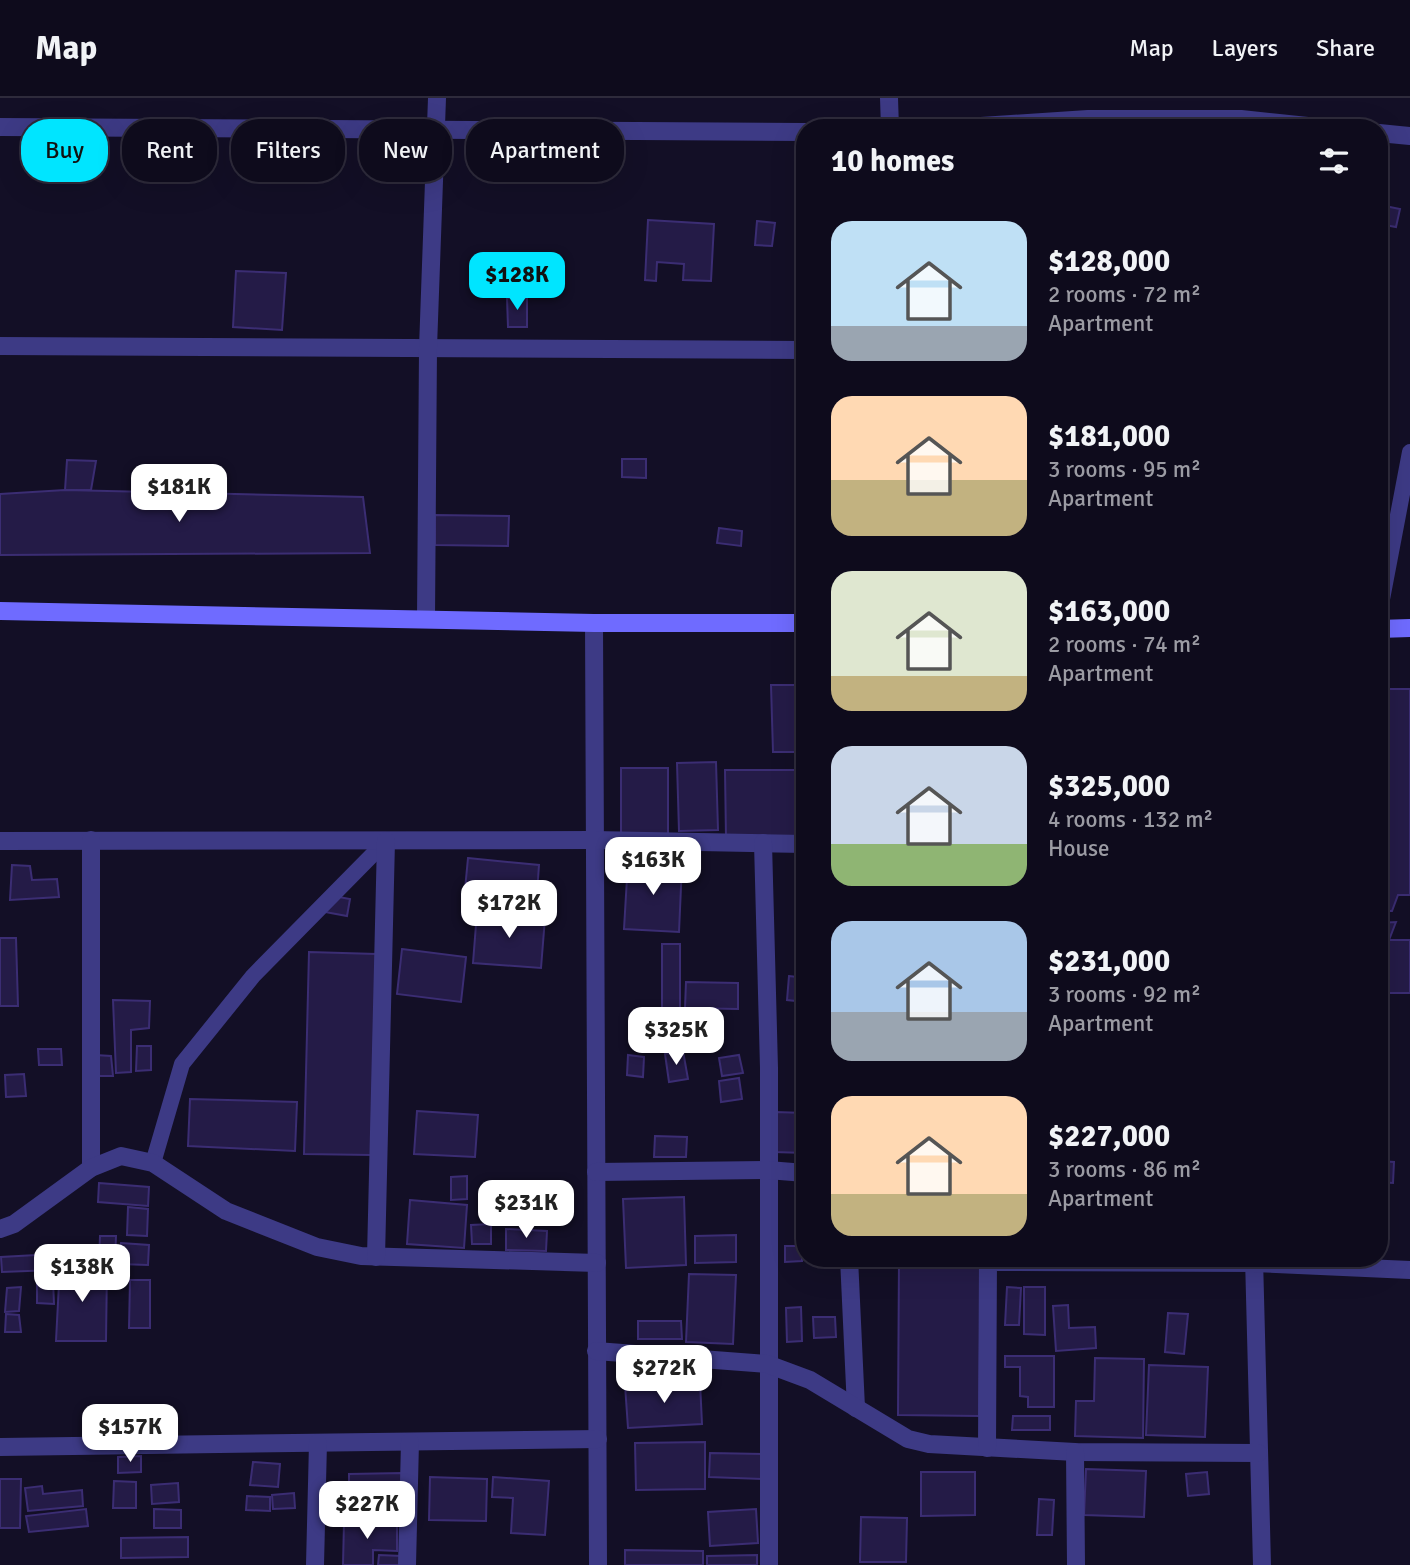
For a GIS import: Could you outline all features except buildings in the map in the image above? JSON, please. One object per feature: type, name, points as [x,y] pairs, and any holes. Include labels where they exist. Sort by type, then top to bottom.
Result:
[{"type":"street","points":[[437,98],[438,119]]},
{"type":"street","points":[[889,98],[890,119]]},
{"type":"street","points":[[1088,119],[1241,119]]},
{"type":"street","points":[[0,127],[359,130]]},
{"type":"street","points":[[452,131],[796,132]]},
{"type":"street","points":[[1388,134],[1410,136]]},
{"type":"street","points":[[426,619],[428,348],[436,182]]},
{"type":"street","points":[[0,346],[796,350]]},
{"type":"street","points":[[0,611],[594,623],[796,623]]},
{"type":"street","points":[[594,623],[598,1565]]},
{"type":"street","points":[[1388,629],[1410,628]]},
{"type":"street","points":[[91,1168],[92,839]]},
{"type":"street","points":[[0,841],[594,840],[796,844]]},
{"type":"street","points":[[376,1256],[386,841]]},
{"type":"street","points":[[762,843],[769,1068],[769,1565]]},
{"type":"street","points":[[0,1229],[13,1224],[91,1168],[121,1156],[153,1163],[226,1211],[317,1247],[376,1256],[597,1263]]},
{"type":"street","points":[[596,1172],[768,1170],[796,1172]]},
{"type":"street","points":[[849,1267],[856,1408]]},
{"type":"street","points":[[987,1448],[989,1267]]},
{"type":"street","points":[[1254,1267],[1262,1565]]},
{"type":"street","points":[[1358,1267],[1410,1270]]},
{"type":"street","points":[[596,1351],[767,1364],[810,1380],[908,1438],[952,1446],[1075,1452],[1258,1453]]},
{"type":"street","points":[[0,1447],[598,1439]]},
{"type":"street","points":[[407,1565],[410,1442]]},
{"type":"street","points":[[315,1565],[318,1443]]},
{"type":"street","points":[[1075,1452],[1076,1565]]},
{"type":"lane","points":[[1388,568],[1410,452]]},
{"type":"lane","points":[[153,1163],[182,1064],[253,976],[386,841]]}]
